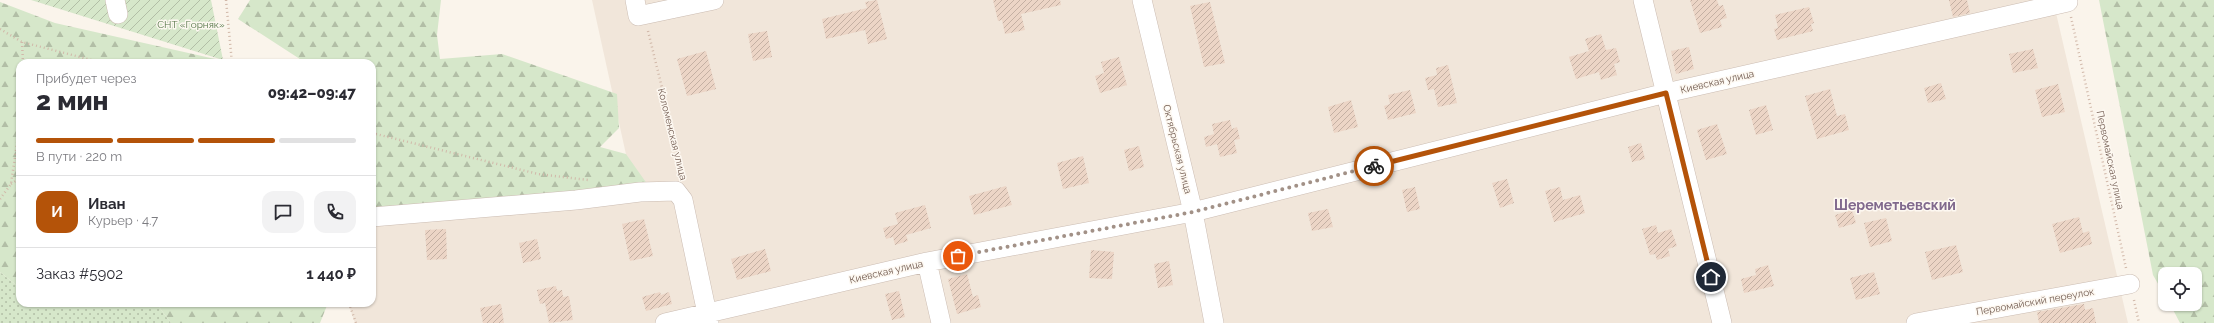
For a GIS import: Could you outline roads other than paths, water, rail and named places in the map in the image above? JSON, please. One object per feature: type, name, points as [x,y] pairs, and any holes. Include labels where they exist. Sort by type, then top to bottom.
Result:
[{"type":"street","points":[[639,7],[714,0]]},
{"type":"street","name":"Октябрьская улица","points":[[1142,0],[1193,212],[1214,323]]},
{"type":"street","points":[[1644,0],[1722,323]]},
{"type":"street","name":"Киевская улица","points":[[665,323],[708,318],[927,262],[1193,212],[1666,93],[2068,2]]},
{"type":"street","points":[[376,216],[568,200],[640,192],[676,192],[683,200],[708,318]]},
{"type":"street","points":[[927,262],[941,323]]},
{"type":"street","name":"Первомайский переулок","points":[[1916,323],[2130,284]]},
{"type":"district","name":"Шереметьевский","points":[[1895,205]]},
{"type":"park label","name":"СНТ «Горняк»","points":[[191,24]]}]
